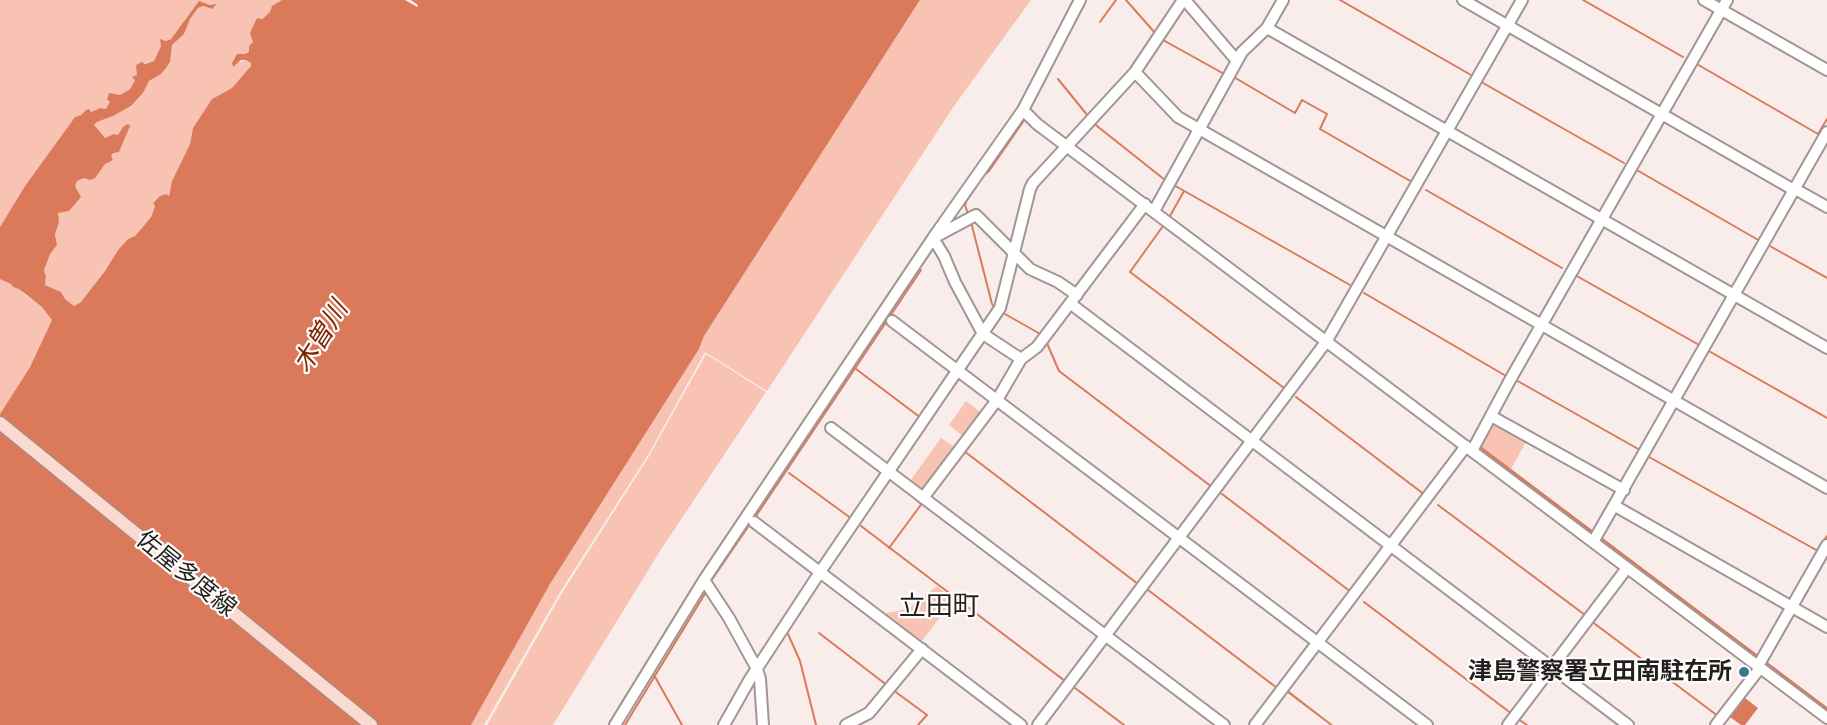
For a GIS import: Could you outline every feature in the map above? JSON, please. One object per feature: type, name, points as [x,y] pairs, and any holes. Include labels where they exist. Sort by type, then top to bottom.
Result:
[{"type":"main road","name":"佐屋多度線","points":[[0,423],[371,725]]},
{"type":"street","points":[[615,725],[704,580],[933,238],[1023,110],[1080,0]]},
{"type":"street","points":[[923,498],[997,400],[1021,359],[1037,347],[1150,207],[1199,129],[1242,52],[1267,28],[1283,0]]},
{"type":"street","points":[[1463,0],[1827,207]]},
{"type":"street","points":[[1038,725],[1326,342],[1522,0]]},
{"type":"street","points":[[1704,0],[1720,6],[1827,70]]},
{"type":"street","points":[[724,725],[757,669],[820,573],[1000,308],[1030,189],[1039,175],[1136,74],[1185,1],[1237,61]]},
{"type":"street","points":[[1255,725],[1320,644],[1491,416],[1539,324],[1720,6]]},
{"type":"street","points":[[1267,28],[1827,348]]},
{"type":"street","points":[[1136,74],[1178,117],[1827,488]]},
{"type":"street","points":[[1023,110],[1037,124],[1326,342],[1596,538],[1627,568],[1761,663],[1827,718]]},
{"type":"street","points":[[1596,538],[1827,132]]},
{"type":"street","points":[[933,238],[976,215],[1030,269],[1058,282],[1074,299],[1252,440],[1628,725]]},
{"type":"street","points":[[933,238],[983,334],[1021,359]]},
{"type":"street","points":[[892,321],[1427,725]]},
{"type":"street","points":[[1491,416],[1624,490]]},
{"type":"street","points":[[831,428],[1224,725]]},
{"type":"street","points":[[1616,506],[1827,627]]},
{"type":"street","points":[[754,522],[1021,725]]},
{"type":"street","points":[[1716,725],[1761,663],[1827,545]]},
{"type":"street","points":[[1508,725],[1627,568]]},
{"type":"street","points":[[704,580],[729,618],[757,669],[760,679],[763,725]]},
{"type":"street","points":[[846,725],[869,713],[922,649]]},
{"type":"shaded area","points":[[0,0],[282,0],[270,12],[261,19],[259,18],[250,33],[253,42],[249,52],[233,61],[237,63],[246,60],[252,63],[251,66],[232,88],[212,99],[193,128],[190,144],[172,181],[169,196],[166,194],[160,196],[153,203],[155,205],[151,217],[135,236],[128,239],[118,250],[81,302],[74,306],[65,299],[61,292],[45,285],[44,270],[57,230],[58,212],[94,126],[97,122],[131,106],[143,93],[149,81],[161,74],[170,62],[172,45],[184,34],[190,19],[198,8],[203,6],[212,9],[216,6],[199,2],[171,39],[161,40],[161,46],[154,61],[137,65],[137,75],[130,89],[120,95],[113,95],[106,109],[98,109],[75,117],[25,186],[0,227]]},
{"type":"shaded area","points":[[920,0],[1031,0],[954,106],[767,391],[705,352],[648,455],[560,592],[484,725],[471,725],[550,584],[699,349],[704,336]]},
{"type":"shaded area","points":[[0,262],[24,294],[46,310],[52,320],[30,367],[0,414]]},
{"type":"shaded area","points":[[706,354],[766,392],[660,551],[553,725],[487,725],[562,593],[648,458]]},
{"type":"shaded area","points":[[966,401],[983,414],[965,438],[949,425]]},
{"type":"shaded area","points":[[1491,419],[1527,440],[1511,469],[1478,444]]},
{"type":"shaded area","points":[[941,438],[956,448],[925,491],[910,481]]},
{"type":"shaded area","points":[[937,586],[953,599],[920,644],[883,617],[887,613],[908,609]]},
{"type":"water","name":"木曽川","points":[[282,0],[405,0],[417,7],[418,5],[411,0],[920,0],[704,336],[699,349],[550,584],[471,725],[0,725],[0,414],[30,367],[52,320],[42,307],[19,289],[0,279],[0,227],[25,186],[75,117],[89,109],[91,112],[100,108],[106,109],[110,101],[107,100],[109,93],[120,95],[130,89],[135,80],[132,77],[137,75],[136,65],[154,61],[161,46],[160,39],[166,41],[171,39],[199,1],[210,5],[217,4],[212,9],[203,6],[198,8],[190,19],[184,34],[172,45],[170,62],[166,68],[149,81],[143,93],[131,106],[94,125],[105,138],[114,134],[118,135],[123,127],[128,124],[130,126],[119,152],[111,156],[113,160],[105,164],[95,178],[90,180],[84,178],[77,181],[75,186],[81,197],[69,211],[58,213],[59,222],[55,235],[57,245],[50,254],[44,270],[45,285],[61,292],[65,299],[74,306],[81,302],[118,250],[128,239],[135,236],[151,217],[155,206],[153,203],[160,196],[166,194],[169,196],[172,181],[190,144],[193,128],[212,99],[232,88],[251,66],[251,63],[246,60],[241,60],[233,67],[232,63],[237,54],[249,52],[249,46],[253,42],[250,33],[257,18],[262,19],[270,12],[272,6]]},
{"type":"water","points":[[1478,444],[1827,707],[1827,710],[1478,448]]},
{"type":"water","points":[[1466,452],[1468,453],[1289,691],[1333,725],[1330,725],[1285,691]]},
{"type":"water","points":[[1745,698],[1758,708],[1745,725],[1741,725],[1730,717]]},
{"type":"waterway","points":[[1100,22],[1116,0]]},
{"type":"waterway","points":[[1126,0],[1156,34]]},
{"type":"waterway","points":[[1340,0],[1471,75]]},
{"type":"waterway","points":[[1583,0],[1683,57]]},
{"type":"waterway","points":[[1163,40],[1226,75]]},
{"type":"waterway","points":[[1695,63],[1818,134],[1827,119]]},
{"type":"waterway","points":[[1232,76],[1295,113],[1302,100],[1327,114],[1320,129],[1412,182]]},
{"type":"waterway","points":[[1058,79],[1088,116]]},
{"type":"waterway","points":[[1483,83],[1624,163]]},
{"type":"waterway","points":[[982,177],[989,171],[1025,119]]},
{"type":"waterway","points":[[1092,122],[1165,180]]},
{"type":"waterway","points":[[1635,169],[1760,241]]},
{"type":"waterway","points":[[1172,184],[1350,285]]},
{"type":"waterway","points":[[968,214],[965,205],[976,187]]},
{"type":"waterway","points":[[1426,190],[1562,268]]},
{"type":"waterway","points":[[1170,216],[1184,191]]},
{"type":"waterway","points":[[971,222],[992,304],[995,308]]},
{"type":"waterway","points":[[1163,226],[1130,272],[1284,388]]},
{"type":"waterway","points":[[1768,245],[1827,278]]},
{"type":"waterway","points":[[754,519],[921,270]]},
{"type":"waterway","points":[[1006,306],[1014,274]]},
{"type":"waterway","points":[[1575,275],[1701,346]]},
{"type":"waterway","points":[[1364,293],[1506,376]]},
{"type":"waterway","points":[[1005,314],[1042,335]]},
{"type":"waterway","points":[[1046,341],[1059,371],[1212,487]]},
{"type":"waterway","points":[[1707,350],[1827,418]]},
{"type":"waterway","points":[[856,369],[921,418]]},
{"type":"waterway","points":[[1514,379],[1640,450]]},
{"type":"waterway","points":[[1296,397],[1425,495]]},
{"type":"waterway","points":[[964,451],[1138,584]]},
{"type":"waterway","points":[[1649,457],[1818,551]]},
{"type":"waterway","points":[[789,473],[852,519]]},
{"type":"waterway","points":[[1222,494],[1351,592]]},
{"type":"waterway","points":[[889,548],[923,502]]},
{"type":"waterway","points":[[1438,505],[1585,615]]},
{"type":"waterway","points":[[711,581],[750,524]]},
{"type":"waterway","points":[[861,526],[1065,681]]},
{"type":"waterway","points":[[1822,543],[1827,536]]},
{"type":"waterway","points":[[1148,590],[1277,688]]},
{"type":"waterway","points":[[625,725],[706,592]]},
{"type":"waterway","points":[[1364,602],[1512,714]]},
{"type":"waterway","points":[[1591,621],[1718,716]]},
{"type":"waterway","points":[[819,633],[888,686]]},
{"type":"waterway","points":[[788,634],[800,661],[816,725]]},
{"type":"waterway","points":[[654,675],[682,725]]},
{"type":"waterway","points":[[1075,688],[1124,725]]},
{"type":"waterway","points":[[893,690],[927,715],[918,725]]},
{"type":"waterway","points":[[1518,719],[1527,725]]},
{"type":"place","name":"津島警察署立田南駐在所","points":[[1744,672]]},
{"type":"district","name":"立田町","points":[[939,607]]}]
